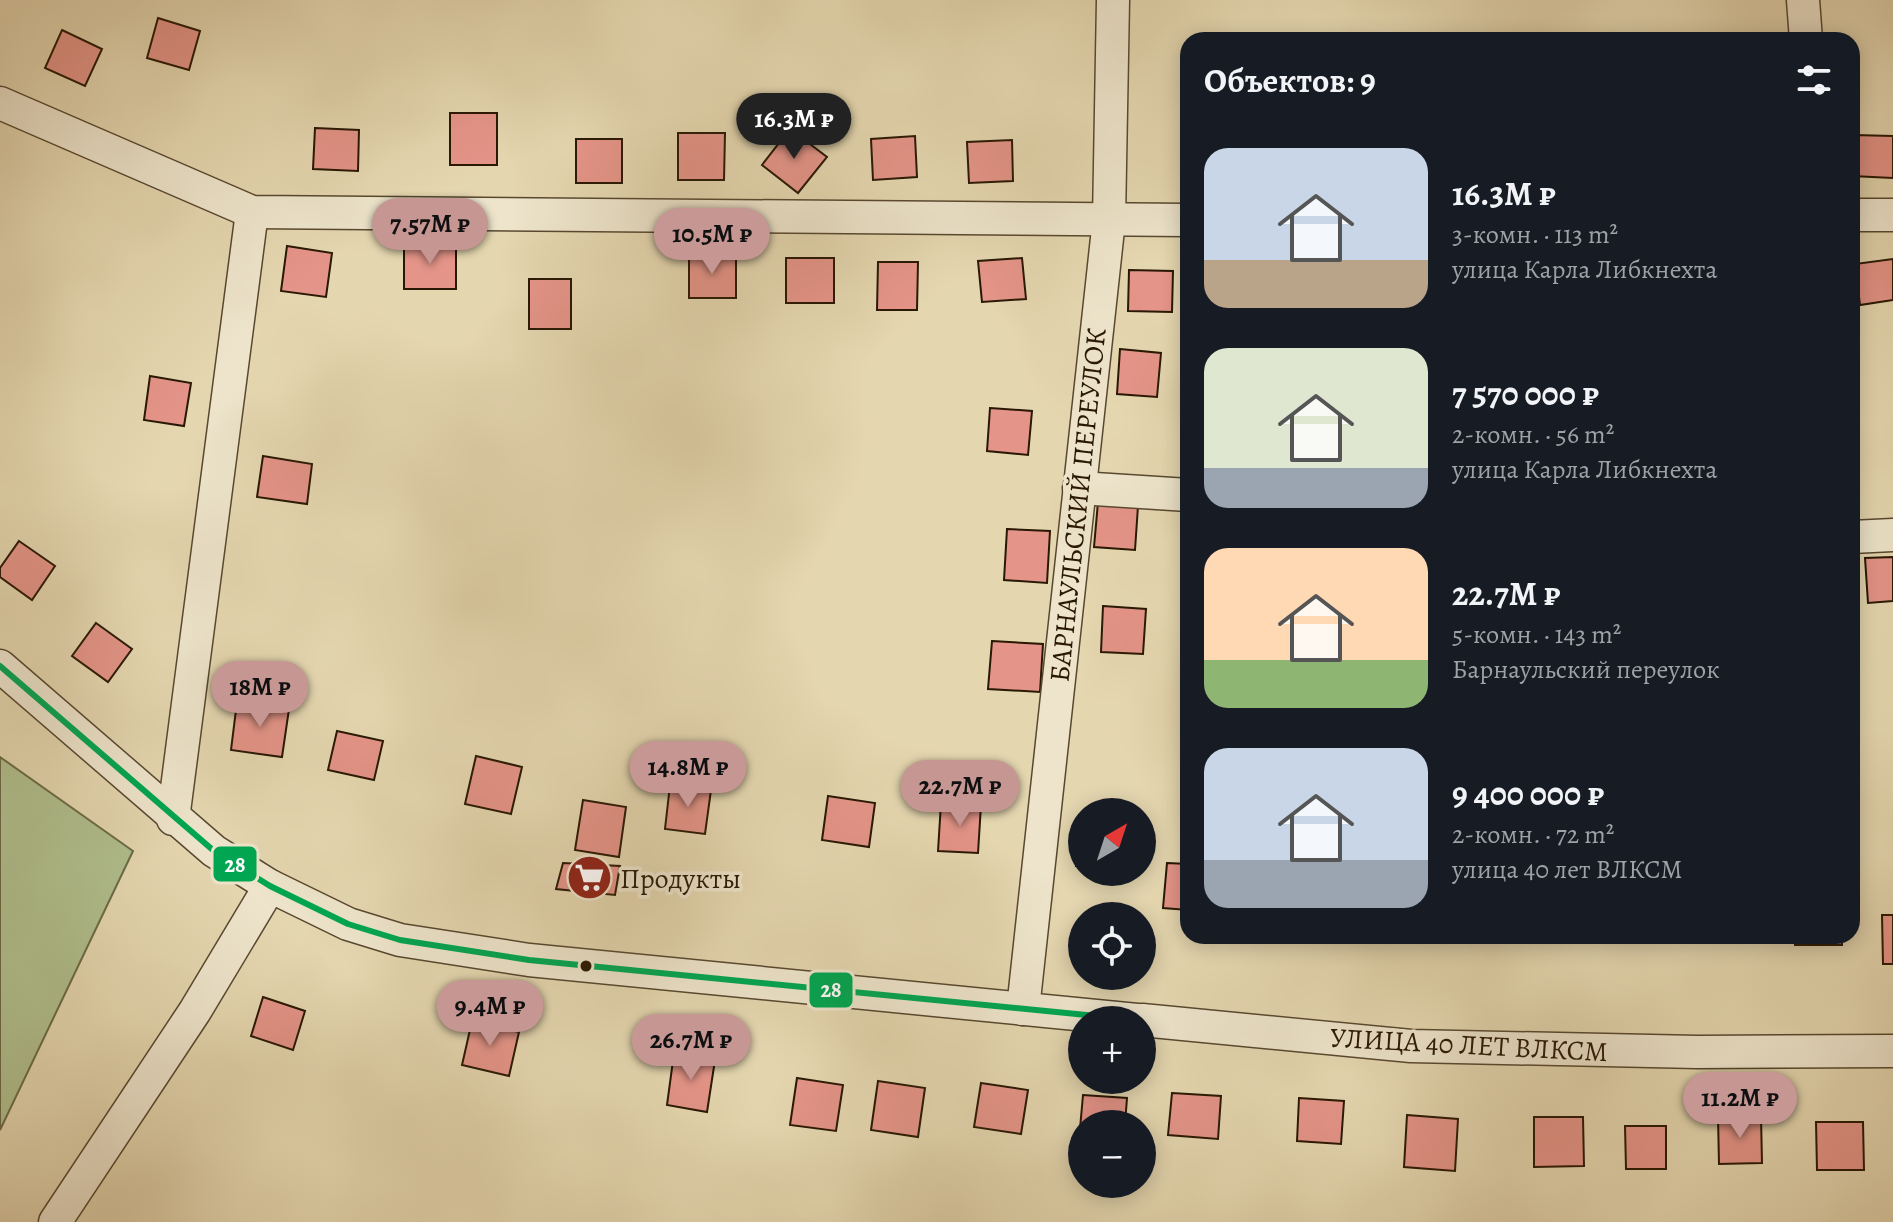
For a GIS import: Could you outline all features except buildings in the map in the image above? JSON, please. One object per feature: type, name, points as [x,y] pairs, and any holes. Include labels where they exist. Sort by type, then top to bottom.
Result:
[{"type":"street","name":"БАРНАУЛЬСКИЙ ПЕРЕУЛОК","points":[[1023,1009],[1109,220],[1113,0]]},
{"type":"street","points":[[1803,0],[1805,32]]},
{"type":"street","points":[[0,103],[252,212],[1180,220]]},
{"type":"street","points":[[173,819],[252,212]]},
{"type":"street","points":[[1860,215],[1893,215]]},
{"type":"street","points":[[1079,488],[1180,494]]},
{"type":"street","points":[[1860,537],[1893,535]]},
{"type":"street","name":"УЛИЦА 40 ЛЕТ ВЛКСМ","points":[[0,666],[173,819],[214,851],[270,886],[348,924],[400,940],[529,960],[1068,1013]]},
{"type":"street","points":[[55,1222],[195,1011],[270,886]]},
{"type":"street","name":"УЛИЦА 40 ЛЕТ ВЛКСМ","points":[[1156,1022],[1411,1046],[1697,1052],[1893,1051]]},
{"type":"green space","points":[[0,757],[133,851],[0,1130]]},
{"type":"transit line","name":"28","points":[[0,666],[214,851],[270,886],[348,924],[400,940],[529,960],[1068,1013]]},
{"type":"place","name":"Продукты","points":[[589,878]]}]
